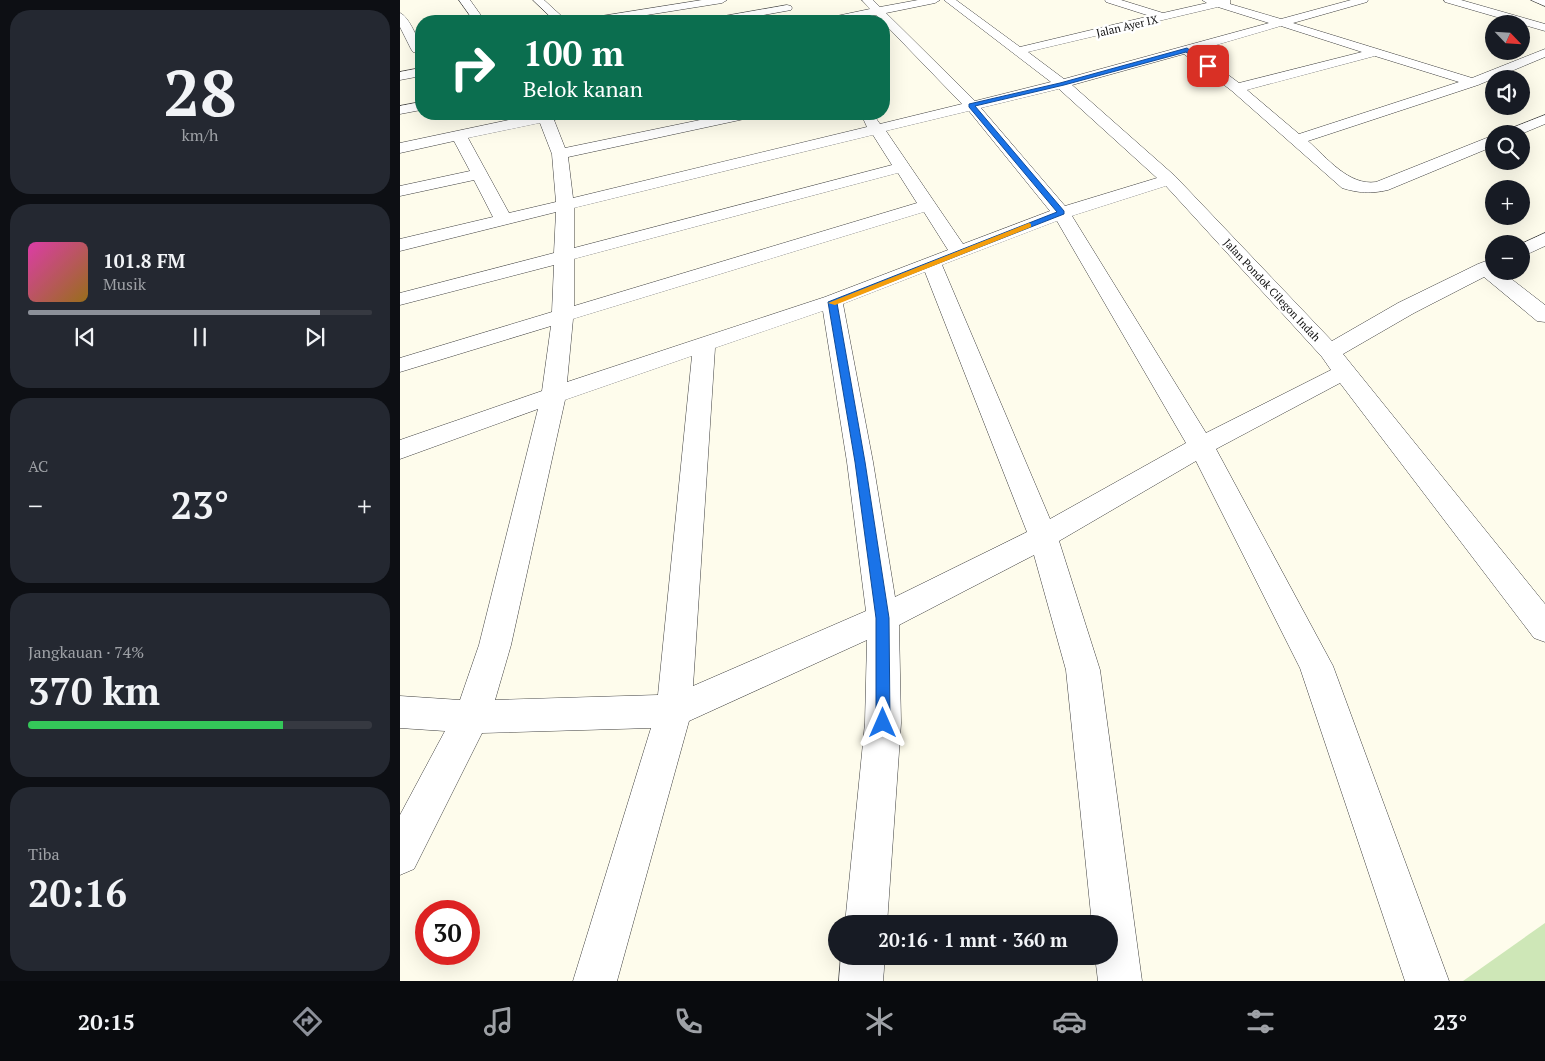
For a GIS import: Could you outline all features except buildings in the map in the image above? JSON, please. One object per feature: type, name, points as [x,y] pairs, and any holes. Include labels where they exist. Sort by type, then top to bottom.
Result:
[{"type":"street","points":[[464,0],[475,15]]},
{"type":"street","points":[[538,0],[554,15]]},
{"type":"street","points":[[627,15],[722,0]]},
{"type":"street","points":[[1110,0],[1163,17]]},
{"type":"street","points":[[1207,0],[1473,82]]},
{"type":"street","name":"Jalan Ayer IX","points":[[1018,52],[1235,0]]},
{"type":"street","points":[[400,245],[1062,84],[1363,0]]},
{"type":"street","points":[[1536,0],[1545,3]]},
{"type":"street","points":[[873,13],[952,1]]},
{"type":"street","points":[[873,13],[952,1]]},
{"type":"street","name":"Jalan Pondok Cilegon Indah","points":[[952,1],[1062,84],[1169,180],[1337,362],[1545,628]]},
{"type":"street","points":[[1457,1],[1545,28]]},
{"type":"street","points":[[621,5],[633,14]]},
{"type":"street","points":[[747,15],[787,8]]},
{"type":"street","points":[[400,16],[415,41]]},
{"type":"street","points":[[890,29],[972,106],[1061,213],[1201,446],[1316,666],[1427,981]]},
{"type":"street","points":[[400,51],[415,49]]},
{"type":"street","points":[[1187,50],[1237,88],[1348,184],[1373,189],[1485,144]]},
{"type":"street","points":[[1237,88],[1375,52]]},
{"type":"street","points":[[1296,140],[1473,82],[1545,53]]},
{"type":"street","points":[[400,76],[415,73]]},
{"type":"street","points":[[400,100],[415,97]]},
{"type":"street","points":[[400,110],[415,107]]},
{"type":"street","points":[[1530,125],[1545,119]]},
{"type":"street","points":[[400,148],[460,137],[530,120]]},
{"type":"street","points":[[400,855],[472,717],[496,645],[554,394],[563,316],[565,204],[560,154],[551,120]]},
{"type":"street","points":[[560,154],[721,120]]},
{"type":"street","points":[[870,120],[960,253]]},
{"type":"street","points":[[460,137],[503,219]]},
{"type":"street","points":[[400,299],[903,167]]},
{"type":"street","points":[[400,191],[479,174]]},
{"type":"street","points":[[400,450],[554,394],[832,302],[1061,213],[1169,180]]},
{"type":"street","points":[[400,365],[929,205]]},
{"type":"street","points":[[1530,247],[1545,240]]},
{"type":"street","points":[[932,264],[1043,537],[1084,670],[1120,981]]},
{"type":"street","points":[[400,712],[472,717],[674,711],[882,618],[1043,537],[1201,446],[1337,362],[1406,308],[1485,268]]},
{"type":"street","points":[[1505,280],[1545,316]]},
{"type":"street","points":[[832,302],[860,462],[882,618],[883,723],[867,915]]},
{"type":"street","points":[[595,981],[674,711],[704,345]]},
{"type":"street","points":[[861,981],[862,965]]},
{"type":"green space","points":[[1545,923],[1545,981],[1463,981]]},
{"type":"slow traffic","points":[[832,303],[1029,226]]},
{"type":"route","points":[[883,723],[882,618],[860,462],[832,302],[1061,213],[972,106],[1187,50],[1208,66]]}]
